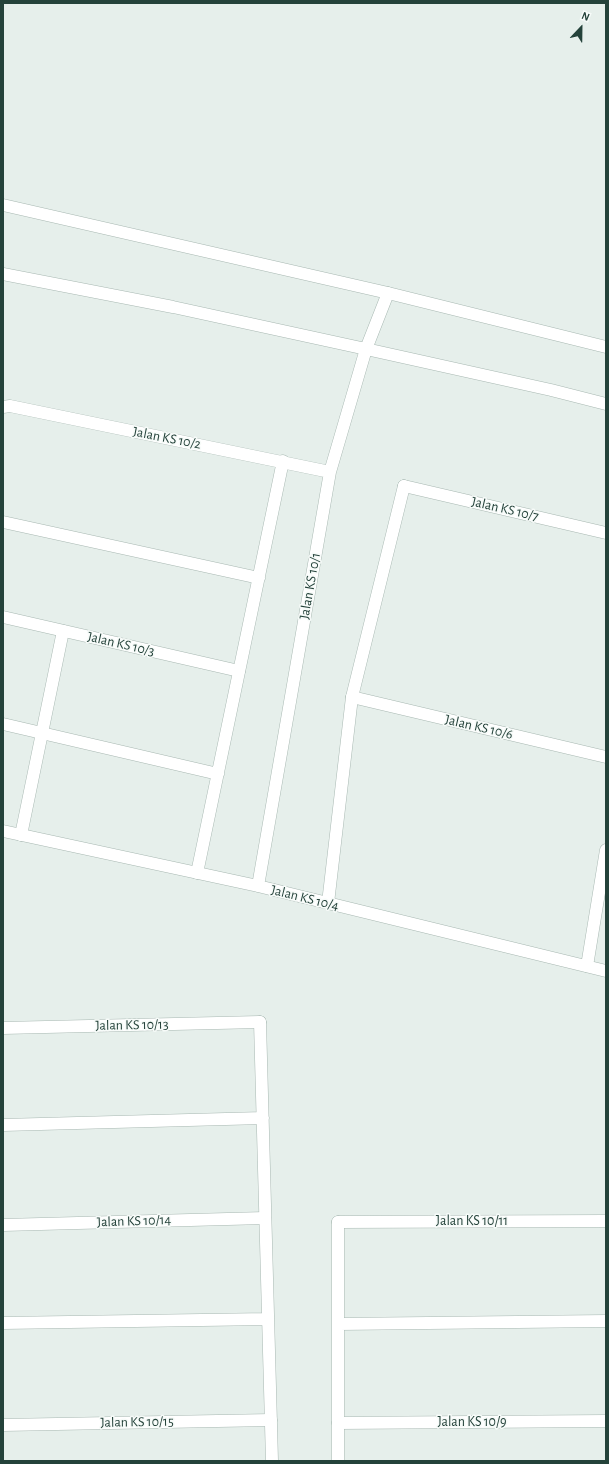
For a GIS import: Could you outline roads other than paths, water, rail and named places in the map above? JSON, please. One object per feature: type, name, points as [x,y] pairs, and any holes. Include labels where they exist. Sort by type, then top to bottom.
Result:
[{"type":"street","points":[[3,205],[388,293],[606,346]]},
{"type":"street","points":[[3,274],[173,307],[543,388],[606,404]]},
{"type":"street","name":"Jalan KS 10/1","points":[[258,886],[330,472],[366,349],[388,293]]},
{"type":"street","name":"Jalan KS 10/2","points":[[3,407],[10,406],[283,461],[330,472]]},
{"type":"street","points":[[197,873],[283,461]]},
{"type":"street","name":"Jalan KS 10/7","points":[[352,697],[404,486],[606,532]]},
{"type":"street","points":[[3,522],[259,578]]},
{"type":"street","name":"Jalan KS 10/3","points":[[3,617],[239,671]]},
{"type":"street","points":[[21,835],[64,631]]},
{"type":"street","points":[[328,903],[352,697]]},
{"type":"street","name":"Jalan KS 10/6","points":[[352,697],[606,757]]},
{"type":"street","points":[[3,724],[218,774]]},
{"type":"street","name":"Jalan KS 10/4","points":[[3,831],[258,886],[606,971]]},
{"type":"street","points":[[587,966],[606,850]]},
{"type":"street","name":"Jalan KS 10/13","points":[[3,1028],[260,1022],[263,1118]]},
{"type":"street","points":[[3,1125],[263,1118],[272,1461]]},
{"type":"street","name":"Jalan KS 10/14","points":[[3,1225],[265,1218]]},
{"type":"street","name":"Jalan KS 10/11","points":[[338,1324],[338,1222],[606,1221]]},
{"type":"street","points":[[3,1323],[268,1319]]},
{"type":"street","points":[[338,1461],[338,1324],[606,1321]]},
{"type":"street","name":"Jalan KS 10/15","points":[[3,1425],[270,1420]]},
{"type":"street","name":"Jalan KS 10/9","points":[[338,1423],[606,1421]]}]
